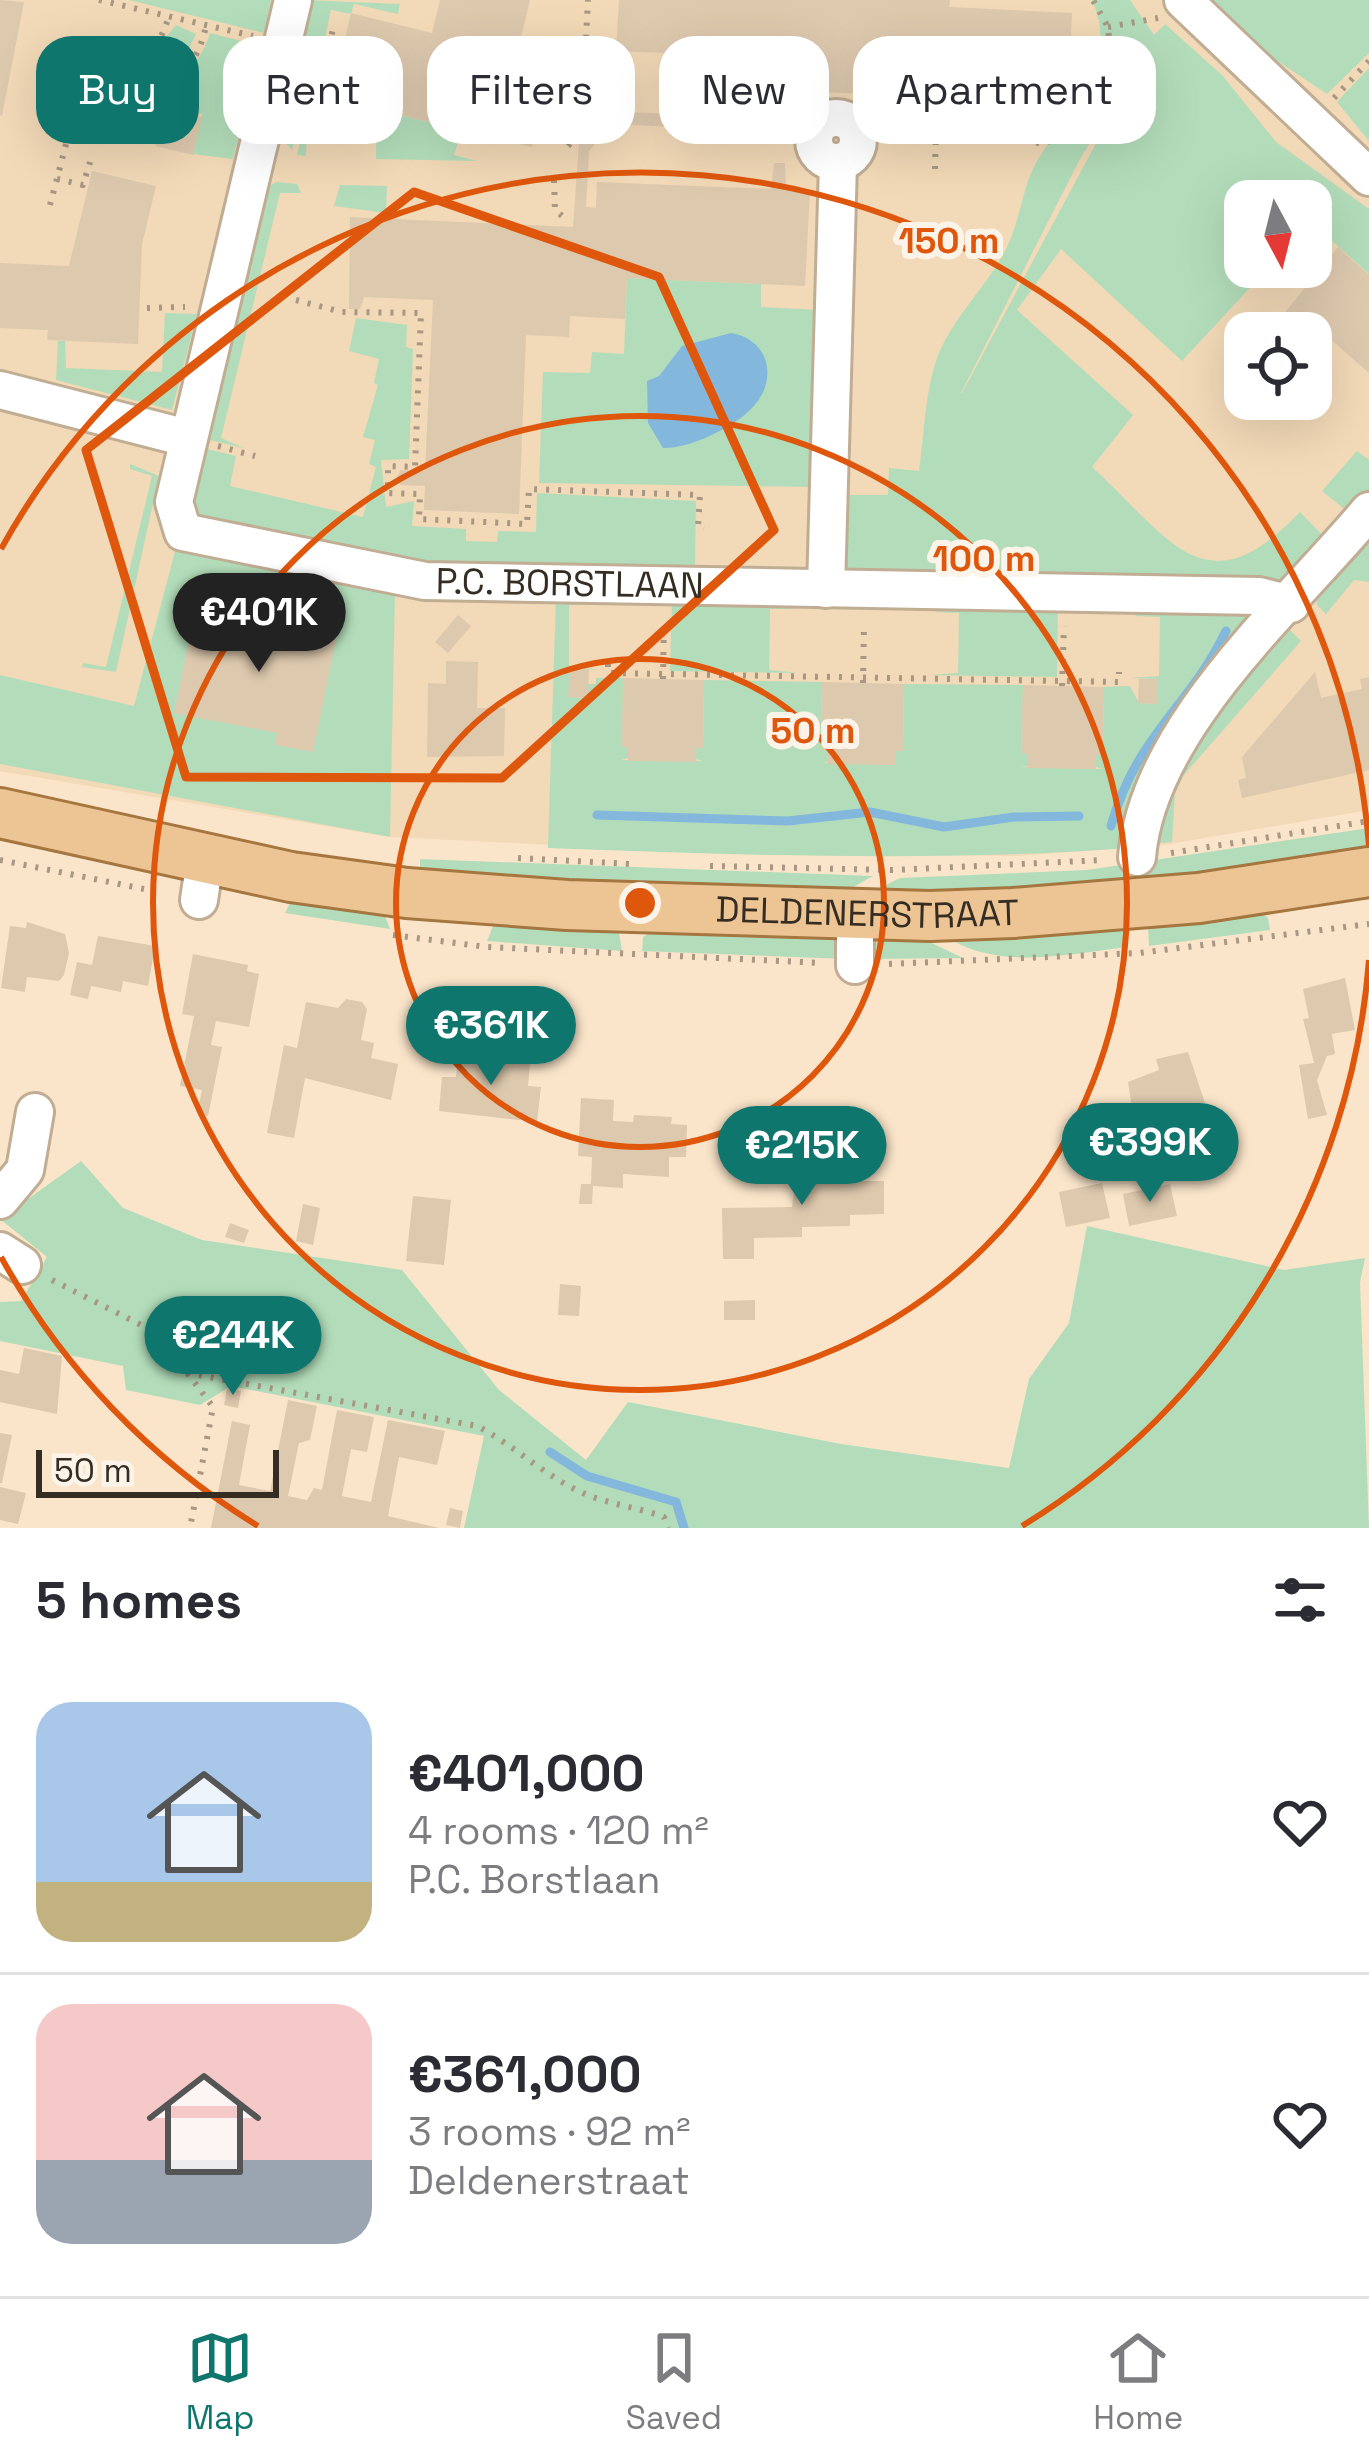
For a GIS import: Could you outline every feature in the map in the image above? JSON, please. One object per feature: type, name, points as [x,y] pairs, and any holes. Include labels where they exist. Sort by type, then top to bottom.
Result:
[{"type":"main road","name":"DELDENERSTRAAT","points":[[10,819],[202,880],[567,905],[855,914],[1108,908],[1362,871]]},
{"type":"street","name":"P.C. BORSTLAAN","points":[[285,36],[293,0]]},
{"type":"street","points":[[1183,0],[1369,177]]},
{"type":"street","name":"P.C. BORSTLAAN","points":[[259,144],[174,502],[183,532],[196,538],[425,581],[1259,596],[1291,604]]},
{"type":"street","points":[[826,589],[838,163]]},
{"type":"street","points":[[0,390],[187,438]]},
{"type":"street","points":[[1137,857],[1145,807],[1186,725],[1369,511]]},
{"type":"street","points":[[855,914],[855,965]]},
{"type":"street","points":[[0,1200],[26,1170],[35,1112]]},
{"type":"path","points":[[99,0],[249,36]]},
{"type":"path","points":[[568,146],[597,110],[585,58],[588,0]]},
{"type":"path","points":[[935,169],[936,127],[998,132],[1042,144],[1069,134],[1112,62],[1108,27],[1093,0]]},
{"type":"path","points":[[1108,27],[1171,15],[1183,0]]},
{"type":"path","points":[[161,36],[169,17]]},
{"type":"path","points":[[199,49],[206,26]]},
{"type":"path","points":[[331,36],[333,29]]},
{"type":"path","points":[[1312,123],[1369,61]]},
{"type":"path","points":[[50,205],[65,144]]},
{"type":"path","points":[[56,179],[83,185],[90,162]]},
{"type":"path","points":[[554,180],[555,211],[567,220]]},
{"type":"path","points":[[296,300],[342,312],[422,313],[415,466],[388,466],[388,494],[419,494],[418,519],[527,524],[530,489],[551,489],[700,495],[698,527],[704,528]]},
{"type":"path","points":[[663,677],[665,586]]},
{"type":"path","points":[[863,680],[864,590]]},
{"type":"path","points":[[1062,684],[1064,593]]},
{"type":"path","points":[[608,664],[608,674],[663,677],[808,674],[863,680],[919,676],[1062,684],[1119,682],[1119,673]]},
{"type":"path","points":[[694,866],[938,869],[1137,857],[1369,821]]},
{"type":"path","points":[[507,857],[650,865]]},
{"type":"path","points":[[855,965],[1097,956],[1369,924]]},
{"type":"path","points":[[11,1258],[157,1333],[213,1407],[190,1528]]},
{"type":"path","points":[[188,1373],[477,1426],[519,1448],[548,1474],[591,1496],[664,1517],[668,1528]]},
{"type":"highlighted area","points":[[414,192],[659,277],[774,530],[502,778],[186,777],[86,450]]},
{"type":"shaded area","points":[[0,0],[1369,0],[1369,810],[1164,845],[1015,856],[656,850],[390,837],[0,771]]},
{"type":"green space","points":[[129,0],[271,0],[264,33]]},
{"type":"green space","points":[[306,0],[400,4],[398,14],[354,4],[351,14],[331,10],[325,36],[297,36]]},
{"type":"green space","points":[[1092,0],[1130,0],[1154,35],[1165,24],[1222,75],[1276,142],[1329,180],[1224,180],[1224,288],[1250,288],[1182,361],[1061,249],[1017,310],[1133,415],[1092,467],[1167,539],[1190,554],[1213,561],[1239,557],[1267,542],[1300,512],[1327,540],[1287,579],[1271,582],[853,576],[842,569],[844,495],[888,495],[889,468],[919,471],[936,361],[1005,251],[1034,167],[1048,144],[1089,144],[961,393],[1095,144],[1156,144],[1156,36],[1100,36]]},
{"type":"green space","points":[[1204,0],[1369,0],[1369,53],[1327,94],[1255,46]]},
{"type":"green space","points":[[176,25],[196,34],[195,36],[167,36]]},
{"type":"green space","points":[[210,33],[223,36],[223,144],[237,144],[233,159],[193,154],[199,144],[202,114],[199,56]]},
{"type":"green space","points":[[1369,68],[1369,141],[1337,102]]},
{"type":"green space","points":[[403,116],[427,122],[427,144],[458,144],[454,155],[477,161],[376,159],[376,144],[403,144]]},
{"type":"green space","points":[[300,144],[306,144],[306,156],[297,155]]},
{"type":"green space","points":[[277,182],[297,184],[301,193],[280,193],[221,438],[244,448],[201,438],[260,190]]},
{"type":"green space","points":[[1332,182],[1369,209],[1369,274],[1332,241]]},
{"type":"green space","points":[[340,185],[387,186],[386,213],[334,206]]},
{"type":"green space","points":[[627,278],[761,284],[761,307],[820,310],[814,487],[539,483],[543,372],[590,373],[592,352],[624,354]]},
{"type":"green space","points":[[165,313],[197,314],[172,410],[56,380],[58,341],[65,341],[66,368],[162,372]]},
{"type":"green space","points":[[356,318],[407,325],[406,347],[413,349],[409,459],[381,460],[386,507],[414,501],[412,526],[466,529],[466,541],[497,542],[498,531],[536,532],[537,493],[696,501],[695,569],[447,569],[198,518],[189,495],[199,447],[236,456],[230,486],[363,517],[376,467],[369,464],[375,440],[363,437],[378,385],[374,383],[379,359],[349,351]]},
{"type":"green space","points":[[1357,451],[1369,460],[1369,492],[1354,508],[1343,508],[1322,491]]},
{"type":"green space","points":[[130,464],[159,476],[116,672],[82,667],[83,663],[106,667],[152,476],[130,469]]},
{"type":"green space","points":[[1369,532],[1369,582],[1354,580],[1326,614],[1317,605],[1316,589]]},
{"type":"green space","points":[[176,548],[395,592],[390,837],[0,764],[0,675],[134,706]]},
{"type":"green space","points":[[556,596],[584,596],[593,605],[569,605],[569,666],[599,670],[570,669],[569,697],[588,698],[588,684],[596,684],[596,678],[623,678],[622,746],[628,747],[628,758],[621,760],[703,761],[696,759],[696,748],[703,747],[704,680],[822,682],[821,749],[828,750],[828,762],[823,763],[896,765],[896,751],[903,751],[904,684],[1023,685],[1021,753],[1028,754],[1028,766],[1021,767],[1102,769],[1096,767],[1096,755],[1103,754],[1104,687],[1130,686],[1139,703],[1157,704],[1158,679],[1129,678],[1159,676],[1160,617],[1135,616],[1143,607],[1258,608],[1130,843],[1116,849],[974,855],[761,855],[548,848]]},
{"type":"green space","points":[[672,598],[785,600],[793,609],[770,609],[769,670],[799,673],[670,671]]},
{"type":"green space","points":[[944,604],[1058,606],[1057,677],[928,675],[958,673],[959,613],[936,612]]},
{"type":"green space","points":[[1285,625],[1301,641],[1183,776],[1175,794],[1172,842],[1148,844],[1162,775]]},
{"type":"green space","points":[[1369,828],[1369,849],[1244,870],[1055,889],[865,895],[900,878],[1087,870]]},
{"type":"green space","points":[[420,859],[873,876],[836,897],[420,872]]},
{"type":"green space","points":[[291,901],[385,916],[390,929],[285,913]]},
{"type":"green space","points":[[1262,914],[1270,930],[1149,946],[1148,925]]},
{"type":"green space","points":[[493,926],[619,933],[622,951],[487,941]]},
{"type":"green space","points":[[1124,928],[1127,947],[1059,956],[991,954],[950,939]]},
{"type":"green space","points":[[643,937],[842,937],[847,959],[642,951]]},
{"type":"green space","points":[[873,938],[921,938],[963,958],[871,959]]},
{"type":"green space","points":[[81,1161],[123,1208],[202,1240],[402,1270],[499,1390],[586,1460],[628,1402],[841,1444],[1009,1468],[1029,1379],[1069,1323],[1087,1226],[1284,1270],[1365,1258],[1360,1282],[1369,1528],[464,1528],[484,1436],[231,1386],[200,1405],[126,1390],[123,1366],[0,1341],[0,1302],[21,1301],[47,1257],[0,1219]]},
{"type":"water","points":[[731,333],[745,337],[763,354],[767,376],[759,400],[720,431],[663,448],[648,423],[647,381],[659,376],[682,346]]},
{"type":"building","points":[[0,0],[24,2],[2,116],[0,115]]},
{"type":"building","points":[[440,0],[530,0],[521,36],[427,36],[427,122],[403,116],[403,36],[346,36],[351,13],[432,33]]},
{"type":"building","points":[[619,0],[950,0],[949,7],[1072,13],[1071,36],[853,36],[853,94],[829,92],[829,36],[659,36],[659,53],[635,52],[635,36],[617,36]]},
{"type":"building","points":[[635,112],[659,113],[659,126],[635,125]]},
{"type":"building","points":[[155,144],[196,144],[193,155]]},
{"type":"building","points":[[579,144],[595,144],[589,151],[586,207],[596,208],[597,182],[771,189],[774,163],[785,163],[786,190],[810,191],[805,286],[627,278],[625,319],[570,316],[569,337],[526,335],[519,514],[424,510],[425,486],[401,485],[396,478],[401,470],[425,471],[433,300],[364,297],[360,309],[349,309],[350,217],[573,227]]},
{"type":"building","points":[[92,171],[156,186],[142,244],[138,344],[47,340],[48,330],[0,328],[0,263],[69,266]]},
{"type":"building","points":[[1338,247],[1369,275],[1369,373],[1332,341],[1332,312],[1285,312],[1305,288],[1332,288],[1332,254]]},
{"type":"building","points":[[232,602],[304,617],[302,628],[337,635],[313,752],[275,745],[277,733],[174,713],[189,640],[194,641],[196,627],[226,633]]},
{"type":"building","points":[[458,615],[471,626],[448,653],[435,642]]},
{"type":"building","points":[[446,661],[478,662],[477,708],[505,708],[504,756],[427,757],[428,683],[446,684]]},
{"type":"building","points":[[570,669],[589,669],[588,698],[568,697]]},
{"type":"building","points":[[1315,672],[1321,698],[1362,689],[1360,679],[1369,677],[1369,770],[1242,798],[1238,780],[1246,778],[1242,757]]},
{"type":"building","points":[[623,678],[704,680],[703,748],[696,748],[696,762],[628,761],[628,747],[622,747]]},
{"type":"building","points":[[1139,679],[1158,679],[1158,704],[1138,703]]},
{"type":"building","points":[[822,682],[904,684],[903,751],[896,751],[896,765],[828,764],[828,750],[821,750]]},
{"type":"building","points":[[1023,685],[1104,687],[1103,755],[1096,755],[1096,769],[1027,768],[1028,754],[1021,753]]},
{"type":"building","points":[[27,922],[65,934],[69,953],[64,975],[59,981],[27,977],[25,992],[1,988],[10,926],[26,928]]},
{"type":"building","points":[[98,936],[155,946],[148,986],[123,981],[121,992],[91,986],[88,999],[70,995],[77,962],[92,965]]},
{"type":"building","points":[[193,954],[248,965],[247,971],[259,974],[249,1027],[216,1021],[211,1045],[222,1047],[208,1116],[197,1114],[202,1090],[180,1086],[194,1016],[182,1014]]},
{"type":"building","points":[[1345,978],[1355,1030],[1332,1034],[1335,1054],[1327,1056],[1317,1080],[1327,1115],[1308,1119],[1299,1065],[1314,1063],[1303,1019],[1309,1018],[1303,989]]},
{"type":"building","points":[[346,999],[362,1002],[367,1009],[361,1040],[374,1043],[371,1058],[398,1064],[391,1100],[305,1078],[294,1138],[267,1133],[284,1045],[297,1048],[306,1002],[338,1008]]},
{"type":"building","points":[[482,1050],[508,1052],[507,1060],[530,1063],[528,1086],[541,1087],[537,1122],[439,1111],[442,1077],[456,1077],[458,1055],[482,1057]]},
{"type":"building","points":[[1188,1052],[1206,1106],[1171,1118],[1173,1128],[1158,1131],[1162,1155],[1140,1160],[1128,1082],[1159,1070],[1156,1059]]},
{"type":"building","points":[[581,1098],[614,1100],[613,1121],[633,1122],[634,1115],[672,1117],[671,1124],[687,1125],[686,1157],[669,1157],[669,1177],[623,1174],[623,1188],[593,1186],[592,1204],[579,1204],[581,1184],[591,1184],[592,1157],[578,1156]]},
{"type":"building","points":[[807,1153],[833,1156],[834,1181],[884,1181],[884,1214],[850,1215],[850,1226],[802,1227],[802,1237],[754,1238],[754,1259],[723,1259],[722,1208],[792,1207],[799,1157]]},
{"type":"building","points":[[1102,1183],[1110,1218],[1066,1227],[1059,1192]]},
{"type":"building","points":[[1170,1184],[1177,1216],[1129,1226],[1123,1194]]},
{"type":"building","points":[[413,1196],[451,1200],[444,1265],[406,1261]]},
{"type":"building","points":[[303,1204],[320,1208],[313,1245],[296,1241]]},
{"type":"building","points":[[230,1223],[249,1230],[244,1243],[225,1237]]},
{"type":"building","points":[[560,1284],[581,1286],[579,1316],[558,1315]]},
{"type":"building","points":[[755,1300],[755,1320],[724,1320],[724,1301]]},
{"type":"building","points":[[24,1348],[62,1356],[57,1414],[0,1402],[0,1370],[19,1374]]},
{"type":"building","points":[[227,1389],[241,1391],[238,1408],[224,1405]]},
{"type":"building","points":[[288,1400],[317,1406],[310,1440],[299,1443],[288,1496],[307,1500],[314,1488],[322,1490],[337,1410],[374,1417],[367,1452],[351,1449],[342,1496],[371,1502],[388,1420],[445,1431],[437,1465],[399,1457],[388,1516],[439,1528],[211,1528],[232,1421],[250,1425],[239,1485],[270,1491]]},
{"type":"building","points":[[0,1433],[12,1435],[2,1483],[0,1483]]},
{"type":"building","points":[[0,1487],[26,1493],[18,1524],[0,1520]]},
{"type":"building","points":[[450,1508],[463,1511],[460,1528],[446,1525]]},
{"type":"waterway","points":[[1111,826],[1149,744],[1212,658],[1226,631]]},
{"type":"waterway","points":[[597,815],[788,821],[870,812],[944,827],[1014,817],[1079,816]]},
{"type":"waterway","points":[[550,1452],[587,1476],[676,1502],[684,1528]]}]
